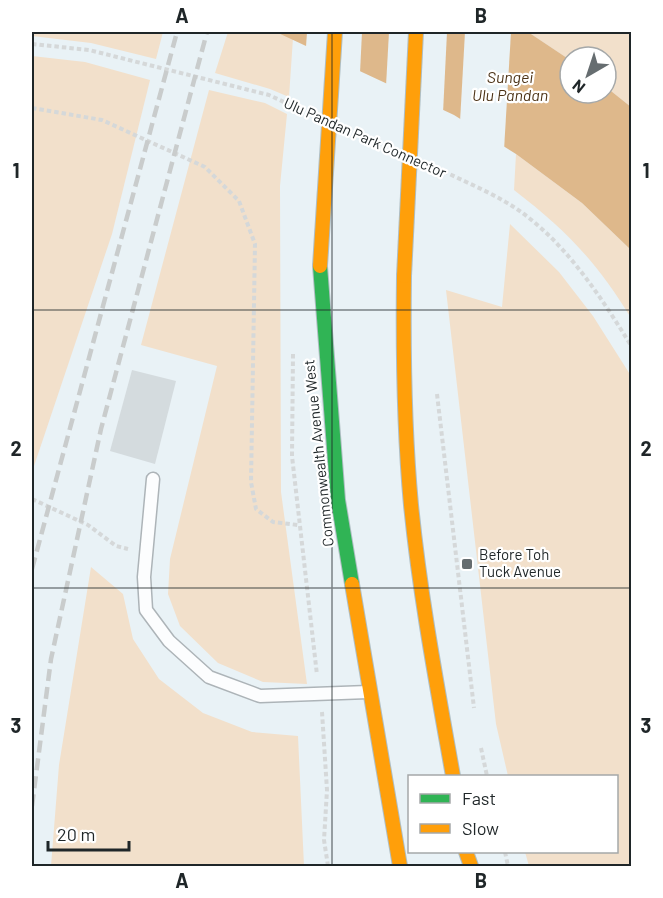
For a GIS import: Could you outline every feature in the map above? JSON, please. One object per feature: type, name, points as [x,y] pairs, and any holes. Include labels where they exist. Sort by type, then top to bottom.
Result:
[{"type":"main road","name":"Commonwealth Avenue West","points":[[335,32],[320,266],[326,370],[338,500],[400,867]]},
{"type":"main road","points":[[416,32],[404,276],[403,386],[411,505],[436,681],[453,775]]},
{"type":"lane","points":[[153,479],[144,577],[146,610],[168,641],[209,677],[260,696],[320,696],[369,692]]},
{"type":"path","name":"Ulu Pandan Park Connector","points":[[32,44],[89,50],[269,95],[306,113]]},
{"type":"path","points":[[32,108],[102,120],[205,167],[239,201],[255,244],[251,482],[256,509],[273,522],[298,525]]},
{"type":"path","name":"Ulu Pandan Park Connector","points":[[349,131],[392,149]]},
{"type":"path","name":"Ulu Pandan Park Connector","points":[[434,166],[506,202],[539,227],[572,261],[610,311],[632,347]]},
{"type":"path","points":[[293,349],[292,456],[298,525],[326,751],[324,840],[328,867]]},
{"type":"path","points":[[436,382],[443,464],[475,717]]},
{"type":"path","points":[[32,499],[88,525],[116,546],[146,555]]},
{"type":"path","points":[[478,738],[487,775]]},
{"type":"shaded area","points":[[32,32],[163,32],[156,59],[91,43],[32,36]]},
{"type":"shaded area","points":[[228,32],[276,32],[293,38],[289,97],[215,73]]},
{"type":"shaded area","points":[[528,32],[631,32],[631,107],[618,97],[618,45],[558,45],[558,52]]},
{"type":"shaded area","points":[[32,56],[85,62],[150,80],[112,234],[32,472]]},
{"type":"shaded area","points":[[209,90],[265,103],[287,114],[280,186],[281,492],[307,684],[263,682],[218,663],[180,626],[168,594],[170,559],[217,366],[141,345]]},
{"type":"shaded area","points":[[516,154],[582,203],[631,250],[631,318],[593,263],[565,233],[514,190]]},
{"type":"shaded area","points":[[510,224],[559,272],[593,316],[631,376],[631,866],[529,866],[525,853],[618,853],[618,775],[508,775],[496,724],[446,290],[502,307]]},
{"type":"shaded area","points":[[91,567],[123,594],[133,639],[159,679],[203,713],[252,732],[298,736],[304,866],[51,866],[59,765]]},
{"type":"water","name":"Sungei Ulu Pandan","points":[[276,32],[528,32],[558,52],[558,105],[618,105],[618,97],[631,107],[631,250],[582,203],[516,154],[454,115]]},
{"type":"pier","points":[[307,32],[362,32],[360,73],[306,47]]},
{"type":"pier","points":[[389,32],[447,32],[443,113],[386,86]]},
{"type":"pier","points":[[465,32],[511,32],[504,150],[460,122]]},
{"type":"building","points":[[132,370],[176,381],[155,464],[110,451]]},
{"type":"railway","points":[[32,569],[177,32]]},
{"type":"railway","points":[[32,806],[51,659],[101,429],[207,32]]},
{"type":"traffic: fast","points":[[320,266],[338,500],[352,584]]},
{"type":"traffic: slow","points":[[320,266],[335,32]]},
{"type":"traffic: slow","points":[[404,276],[416,32]]},
{"type":"traffic: slow","points":[[404,276],[404,390],[411,505],[424,607],[453,775]]},
{"type":"traffic: slow","points":[[352,584],[400,866]]},
{"type":"traffic: slow","points":[[466,853],[471,866]]},
{"type":"place","name":"Before Toh Tuck Avenue","points":[[467,564]]}]
